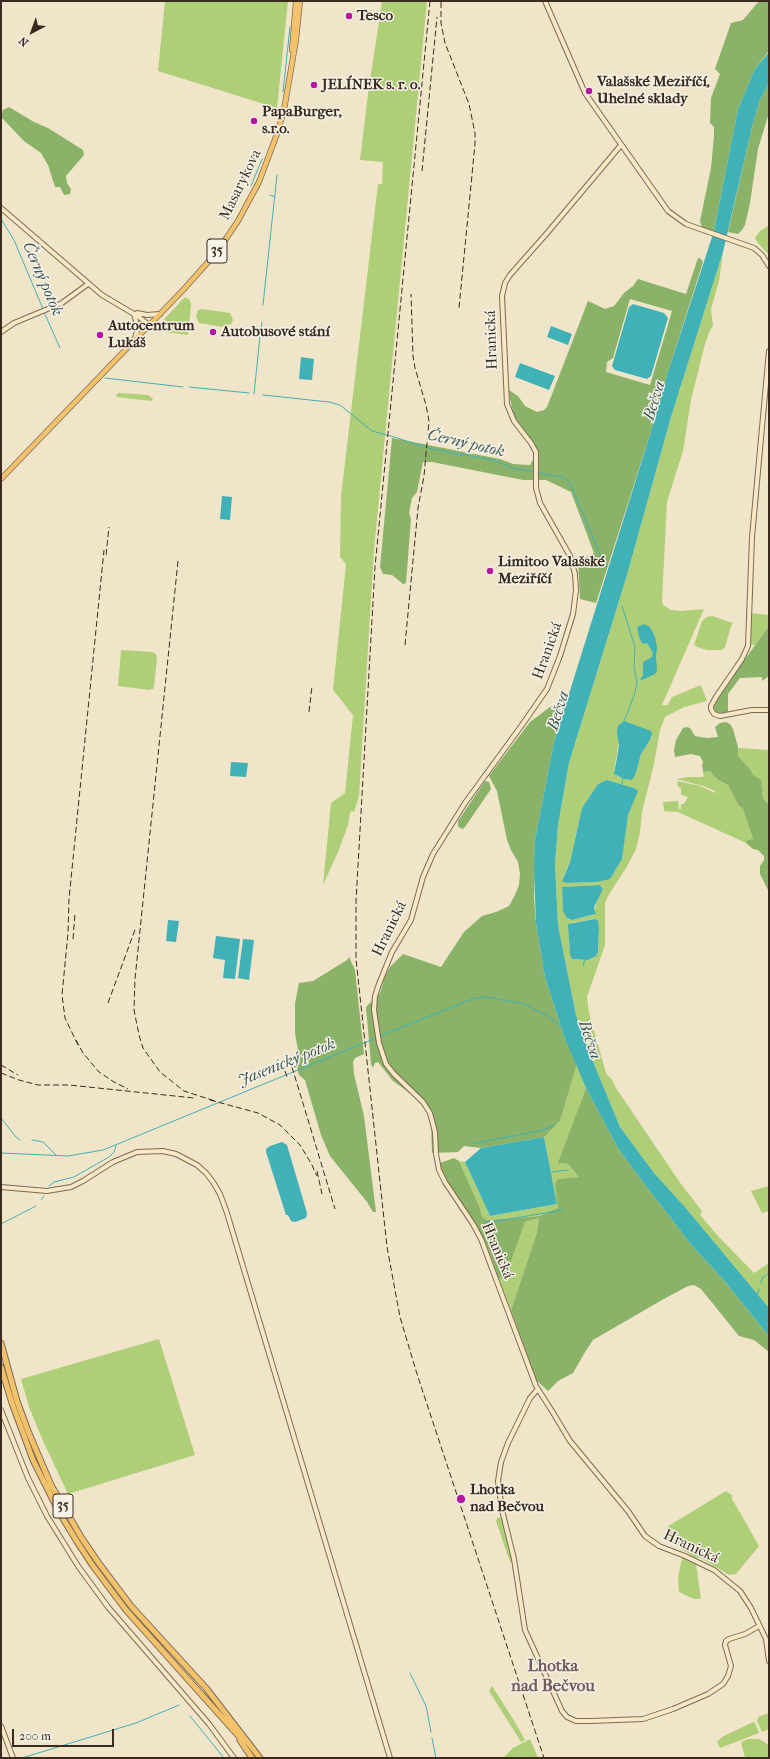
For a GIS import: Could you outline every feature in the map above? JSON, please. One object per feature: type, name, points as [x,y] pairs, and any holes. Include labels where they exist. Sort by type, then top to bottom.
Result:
[{"type":"highway","name":"35","points":[[1,1343],[17,1401],[28,1431],[52,1485],[81,1537],[131,1606],[206,1688],[259,1758]]},
{"type":"highway","name":"35","points":[[1,1368],[12,1403],[34,1460],[59,1512],[76,1540],[126,1610],[259,1758]]},
{"type":"highway","name":"35","points":[[221,1716],[252,1758]]},
{"type":"main road","name":"Masarykova","points":[[290,73],[296,1]]},
{"type":"main road","name":"Masarykova","points":[[149,326],[216,252],[245,210],[259,182],[277,134],[284,110],[296,40],[300,1]]},
{"type":"main road","name":"35","points":[[1,479],[149,326]]},
{"type":"street","points":[[545,1],[582,88],[668,211],[682,222],[754,248],[762,255],[769,266]]},
{"type":"street","name":"Hranická","points":[[621,145],[513,271],[504,287],[502,301],[507,404],[514,421],[533,446],[536,456],[536,488],[540,503],[566,547],[572,561],[576,590],[573,614],[560,656],[547,689],[457,816],[428,863],[422,877],[414,915],[389,959],[376,991],[374,1010],[382,1053],[389,1069],[423,1102],[430,1113],[435,1132],[436,1154],[439,1170],[447,1186],[473,1224],[481,1239],[506,1302],[532,1378],[538,1389],[570,1441],[628,1512],[645,1536],[658,1546],[697,1561],[727,1579],[743,1595],[766,1642],[769,1661]]},
{"type":"street","points":[[1,208],[88,284],[111,301],[132,312],[149,326]]},
{"type":"street","points":[[1,332],[14,323],[71,298],[88,284]]},
{"type":"street","points":[[132,312],[147,315],[160,314]]},
{"type":"street","points":[[132,312],[138,328],[138,332],[134,340]]},
{"type":"street","points":[[769,351],[752,537],[748,646],[742,659],[711,706],[712,712],[720,716],[752,710],[769,710]]},
{"type":"street","points":[[1,1188],[47,1191],[71,1186],[83,1181],[113,1162],[137,1152],[163,1151],[176,1154],[197,1165],[213,1182],[220,1194],[227,1213],[390,1758]]},
{"type":"street","points":[[538,1389],[530,1398],[508,1443],[501,1462],[498,1481],[502,1510],[514,1559],[525,1630],[562,1711],[567,1717],[576,1721],[643,1719],[672,1710],[708,1694],[723,1684],[728,1676],[731,1666],[725,1644],[726,1641],[745,1634],[759,1626]]},
{"type":"street","points":[[1,1410],[9,1434],[37,1496],[78,1566],[108,1607],[209,1724],[234,1758]]},
{"type":"street","points":[[1,1726],[13,1758]]},
{"type":"green space","points":[[165,1],[288,1],[277,108],[158,71]]},
{"type":"green space","points":[[382,1],[427,1],[374,550],[359,796],[354,812],[351,811],[350,813],[348,825],[338,852],[323,885],[331,803],[345,793],[353,715],[333,690],[346,564],[340,557],[341,496],[378,184],[382,184],[383,162],[360,160]]},
{"type":"green space","points":[[759,1],[769,1],[768,52],[755,69],[738,109],[714,231],[702,227],[700,221],[711,168],[714,127],[710,123],[711,98],[720,74],[715,69],[731,23],[743,20]]},
{"type":"green space","points":[[769,83],[769,113],[758,149],[750,203],[745,225],[738,234],[728,232],[752,127],[760,100]]},
{"type":"green space","points":[[9,107],[34,122],[48,128],[83,150],[84,155],[66,176],[67,183],[71,189],[70,194],[64,195],[60,187],[55,187],[48,165],[41,153],[24,141],[1,117],[3,110]]},
{"type":"green space","points":[[769,225],[769,255],[755,238],[760,231]]},
{"type":"green space","points":[[723,252],[719,281],[711,309],[713,326],[705,344],[691,400],[683,451],[667,502],[662,600],[663,605],[671,610],[681,611],[704,609],[662,705],[668,705],[672,697],[701,685],[707,701],[684,707],[665,717],[660,730],[654,764],[642,812],[640,832],[636,849],[605,903],[605,945],[587,997],[589,1013],[606,1073],[681,1184],[702,1211],[700,1215],[754,1273],[769,1263],[769,1308],[685,1207],[654,1173],[620,1127],[587,1047],[576,1015],[558,925],[555,864],[558,825],[569,763],[627,575],[671,417]],"holes":[[[652,737],[641,754],[636,773],[628,780],[617,776],[614,771],[619,742]],[[607,780],[634,788],[625,830],[622,859],[610,878],[597,882],[566,883],[563,877],[570,862],[582,808],[598,784]],[[600,885],[603,889],[597,899],[594,915],[569,920],[563,911],[562,887]],[[595,919],[598,920],[598,952],[596,956],[588,960],[572,959],[569,945],[571,923]]]},
{"type":"green space","points":[[698,258],[701,259],[703,262],[596,603],[580,599],[578,561],[594,553],[571,492],[546,480],[523,480],[432,462],[423,462],[417,492],[412,498],[409,513],[411,519],[406,583],[403,584],[392,575],[383,574],[380,567],[392,438],[500,459],[513,464],[530,465],[534,458],[532,447],[514,415],[509,390],[518,396],[525,406],[537,412],[544,410],[547,407],[588,301],[605,309],[614,306],[638,279],[686,294]],"holes":[[[630,299],[672,311],[650,385],[606,372],[607,362],[613,358]]]},
{"type":"green space","points":[[185,297],[190,300],[191,305],[188,335],[157,331],[152,332]]},
{"type":"green space","points":[[202,309],[230,313],[233,320],[231,324],[223,327],[199,323],[196,316],[198,310]]},
{"type":"green space","points":[[119,393],[148,395],[153,399],[151,401],[117,397],[116,395]]},
{"type":"green space","points":[[750,613],[769,615],[769,626],[755,645],[749,645]]},
{"type":"green space","points":[[712,616],[733,623],[725,647],[722,650],[707,650],[694,645],[702,621],[707,617]]},
{"type":"green space","points":[[769,626],[769,676],[762,681],[762,677],[740,678],[728,694],[728,712],[717,713],[714,706],[719,695]]},
{"type":"green space","points":[[121,650],[152,652],[156,654],[157,659],[153,689],[149,690],[118,686]]},
{"type":"green space","points":[[565,703],[554,742],[535,840],[534,898],[536,923],[545,977],[564,1036],[577,1064],[560,1121],[544,1137],[481,1148],[464,1146],[458,1152],[432,1153],[431,1122],[425,1109],[415,1097],[393,1081],[378,1062],[375,1063],[373,1068],[371,1064],[366,1007],[380,993],[385,976],[390,967],[403,954],[441,967],[464,932],[482,916],[509,906],[519,885],[520,874],[518,862],[507,840],[497,791],[489,776],[530,722],[550,707]]},
{"type":"green space","points":[[726,722],[730,724],[733,729],[738,747],[738,756],[750,769],[753,775],[761,780],[763,798],[769,806],[769,909],[768,890],[760,874],[760,866],[764,860],[764,856],[758,850],[753,849],[746,843],[747,840],[753,839],[743,809],[738,805],[728,785],[718,780],[710,771],[705,771],[704,775],[702,766],[703,762],[700,756],[691,754],[675,757],[674,750],[676,740],[683,728],[690,728],[695,736],[707,738],[718,737],[715,727],[720,723]]},
{"type":"green space","points":[[739,748],[769,750],[769,806],[763,798],[761,784],[752,775],[750,769],[738,756],[737,751]]},
{"type":"green space","points":[[710,770],[718,780],[728,785],[738,805],[743,809],[753,839],[747,840],[746,843],[678,812],[664,811],[663,802],[678,801],[679,809],[681,809],[681,804],[684,804],[688,797],[681,795],[681,788],[678,787],[677,781],[700,786],[715,793],[715,791],[703,786],[676,779],[703,777],[705,771]]},
{"type":"green space","points":[[485,781],[489,782],[491,789],[465,827],[463,829],[460,828],[458,826],[458,821]]},
{"type":"green space","points":[[349,957],[355,970],[364,1054],[355,1058],[353,1062],[354,1074],[364,1116],[376,1212],[373,1212],[367,1202],[330,1156],[321,1135],[305,1080],[299,1075],[296,1064],[300,1063],[295,1033],[295,1003],[299,983],[313,981],[347,960]]},
{"type":"green space","points":[[577,1064],[586,1088],[559,1163],[568,1164],[579,1177],[559,1179],[559,1208],[540,1216],[487,1220],[482,1217],[480,1208],[459,1161],[465,1162],[490,1216],[557,1204],[544,1137],[560,1121]]},
{"type":"green space","points":[[586,1088],[618,1148],[640,1178],[693,1247],[722,1278],[769,1336],[769,1352],[754,1340],[739,1336],[701,1289],[694,1285],[688,1286],[662,1300],[593,1340],[573,1373],[558,1381],[548,1391],[536,1380],[511,1310],[537,1232],[539,1218],[525,1222],[507,1273],[499,1279],[486,1244],[474,1222],[447,1183],[441,1170],[440,1163],[454,1158],[459,1161],[480,1208],[482,1217],[487,1220],[540,1216],[558,1208],[555,1184],[558,1179],[579,1177],[568,1164],[558,1163]]},
{"type":"green space","points":[[769,1186],[769,1211],[762,1213],[751,1191]]},
{"type":"green space","points":[[539,1218],[537,1232],[511,1310],[499,1279],[507,1272],[525,1222]]},
{"type":"green space","points":[[159,1339],[195,1455],[68,1494],[29,1407],[21,1379]]},
{"type":"green space","points":[[726,1491],[733,1496],[731,1497],[759,1546],[736,1574],[729,1575],[701,1558],[694,1557],[679,1547],[667,1538],[671,1535],[665,1528]]},
{"type":"green space","points":[[498,1517],[502,1518],[513,1561],[512,1563],[510,1562],[496,1521]]},
{"type":"green space","points":[[682,1558],[696,1564],[701,1599],[694,1599],[679,1592],[678,1578]]},
{"type":"green space","points":[[492,1686],[525,1740],[521,1742],[489,1691]]},
{"type":"green space","points":[[769,1713],[769,1729],[762,1732],[757,1721],[758,1718]]},
{"type":"green space","points":[[753,1722],[755,1723],[759,1733],[720,1748],[717,1742],[722,1737]]},
{"type":"green space","points":[[530,1739],[538,1758],[503,1758],[513,1748]]},
{"type":"green space","points":[[748,1739],[759,1739],[769,1745],[769,1758],[745,1758],[741,1742]]},
{"type":"water","points":[[769,52],[769,83],[760,100],[752,127],[723,252],[671,417],[627,575],[569,763],[558,825],[555,864],[558,925],[576,1015],[587,1047],[620,1127],[654,1173],[685,1207],[769,1308],[769,1336],[722,1278],[693,1247],[640,1178],[618,1148],[586,1088],[564,1036],[545,977],[536,923],[534,870],[535,840],[554,742],[653,425],[668,372],[714,231],[738,109],[755,69]]},
{"type":"water","points":[[633,304],[664,313],[668,318],[651,376],[647,379],[615,370],[612,366],[629,307]]},
{"type":"water","points":[[551,326],[572,334],[568,345],[547,337]]},
{"type":"water","points":[[301,357],[314,359],[312,380],[299,379]]},
{"type":"water","points":[[520,363],[555,376],[549,390],[515,377]]},
{"type":"water","points":[[222,496],[232,497],[230,520],[220,519]]},
{"type":"water","points":[[644,624],[650,627],[655,637],[657,647],[657,671],[655,674],[642,680],[640,679],[643,676],[643,662],[652,657],[653,653],[647,643],[643,644],[640,640],[637,627]]},
{"type":"water","points":[[624,721],[651,731],[652,734],[641,754],[636,773],[632,780],[624,779],[614,774],[619,746],[617,732],[618,726]]},
{"type":"water","points":[[231,762],[248,763],[246,777],[230,776]]},
{"type":"water","points":[[607,780],[634,788],[638,791],[628,815],[622,859],[610,879],[597,882],[566,883],[562,881],[570,862],[582,808],[598,784]]},
{"type":"water","points":[[600,885],[603,889],[594,908],[596,914],[571,920],[567,918],[563,911],[562,887]]},
{"type":"water","points":[[595,919],[598,920],[599,928],[598,952],[596,956],[588,960],[572,959],[570,955],[568,924]]},
{"type":"water","points":[[168,920],[179,921],[176,942],[166,941]]},
{"type":"water","points":[[216,936],[240,939],[235,979],[223,978],[225,960],[213,958]]},
{"type":"water","points":[[243,939],[254,940],[249,980],[238,978]]},
{"type":"water","points":[[544,1137],[557,1204],[490,1216],[465,1162],[481,1148]]},
{"type":"water","points":[[282,1142],[287,1145],[307,1213],[306,1218],[295,1222],[291,1221],[288,1215],[286,1215],[266,1152],[266,1149],[270,1146]]},
{"type":"waterway","points":[[283,92],[290,27]]},
{"type":"waterway","points":[[251,186],[262,159]]},
{"type":"waterway","points":[[263,305],[277,175]]},
{"type":"waterway","points":[[270,195],[275,197]]},
{"type":"waterway","name":"Černý potok","points":[[1,219],[14,240],[43,309]]},
{"type":"waterway","name":"Černý potok","points":[[44,312],[60,348]]},
{"type":"waterway","points":[[261,332],[262,322]]},
{"type":"waterway","points":[[254,394],[260,336]]},
{"type":"waterway","name":"Černý potok","points":[[105,378],[183,387]]},
{"type":"waterway","name":"Černý potok","points":[[189,387],[249,393]]},
{"type":"waterway","name":"Černý potok","points":[[263,395],[329,402],[340,405],[372,431],[432,449],[493,460],[513,468],[535,472]]},
{"type":"waterway","name":"Černý potok","points":[[538,473],[563,477],[570,483],[604,564],[608,566]]},
{"type":"waterway","points":[[622,606],[635,647],[634,667],[637,683],[634,696],[624,721]]},
{"type":"waterway","points":[[622,784],[623,777]]},
{"type":"waterway","points":[[583,966],[585,959]]},
{"type":"waterway","name":"Jasenický potok","points":[[380,1036],[472,999],[487,997],[524,1004],[546,1015],[561,1026]]},
{"type":"waterway","name":"Jasenický potok","points":[[1,1153],[68,1156],[103,1150],[376,1038]]},
{"type":"waterway","points":[[1,1118],[20,1140]]},
{"type":"waterway","points":[[471,1144],[539,1131],[554,1126]]},
{"type":"waterway","points":[[32,1140],[43,1142],[56,1155]]},
{"type":"waterway","points":[[49,1186],[54,1182],[74,1177],[109,1157],[114,1152],[116,1146]]},
{"type":"waterway","points":[[552,1172],[568,1170]]},
{"type":"waterway","points":[[41,1200],[44,1196]]},
{"type":"waterway","points":[[1,1224],[36,1206]]},
{"type":"waterway","points":[[485,1223],[563,1210]]},
{"type":"waterway","points":[[761,1283],[762,1278],[769,1273]]},
{"type":"waterway","points":[[757,1296],[759,1289]]},
{"type":"waterway","points":[[410,1673],[426,1706],[431,1732]]},
{"type":"waterway","points":[[22,1758],[136,1723],[179,1705]]},
{"type":"waterway","points":[[190,1716],[224,1758]]},
{"type":"waterway","points":[[432,1738],[436,1758]]},
{"type":"railway","points":[[430,1],[375,567],[356,901],[356,959],[387,1247],[400,1317],[417,1374],[544,1758]]},
{"type":"railway","points":[[441,2],[441,23],[445,43],[469,104],[475,133],[459,308]]},
{"type":"railway","points":[[422,171],[437,17]]},
{"type":"railway","points":[[405,645],[418,508],[424,476],[429,421],[413,356],[411,294]]},
{"type":"railway","points":[[106,555],[109,527]]},
{"type":"railway","points":[[78,1045],[65,1018],[62,995],[68,933],[69,899],[104,550]]},
{"type":"railway","points":[[178,561],[135,979],[134,1010],[143,1048],[160,1072],[184,1091],[215,1101]]},
{"type":"railway","points":[[309,712],[312,686]]},
{"type":"railway","points":[[73,939],[75,913]]},
{"type":"railway","points":[[108,1003],[136,927]]},
{"type":"railway","points":[[76,1040],[83,1053],[99,1072],[128,1089]]},
{"type":"railway","points":[[1,1065],[18,1075]]},
{"type":"railway","points":[[292,1067],[335,1209]]},
{"type":"railway","points":[[285,1071],[287,1077]]},
{"type":"railway","points":[[1,1073],[38,1085],[69,1085],[194,1098]]},
{"type":"railway","points":[[210,1100],[258,1113],[280,1125],[300,1145],[317,1176]]},
{"type":"railway","points":[[317,1171],[322,1194]]},
{"type":"place","name":"Tesco","points":[[349,16]]},
{"type":"place","name":"JELÍNEK s. r. o.","points":[[314,85]]},
{"type":"place","name":"Valašské Meziříčí, Uhelné sklady","points":[[589,91]]},
{"type":"place","name":"PapaBurger, s.r.o.","points":[[254,121]]},
{"type":"place","name":"Autobusové stání","points":[[213,332]]},
{"type":"place","name":"Autocentrum Lukáš","points":[[100,335]]},
{"type":"place","name":"Limitoo Valašské Meziříčí","points":[[490,571]]},
{"type":"place","name":"Lhotka nad Bečvou","points":[[461,1499]]},
{"type":"district","name":"Lhotka nad Bečvou","points":[[553,1677]]},
{"type":"water label","name":"Bečva","points":[[655,401]]},
{"type":"water label","name":"Bečva","points":[[559,711]]},
{"type":"water label","name":"Bečva","points":[[589,1040]]}]
